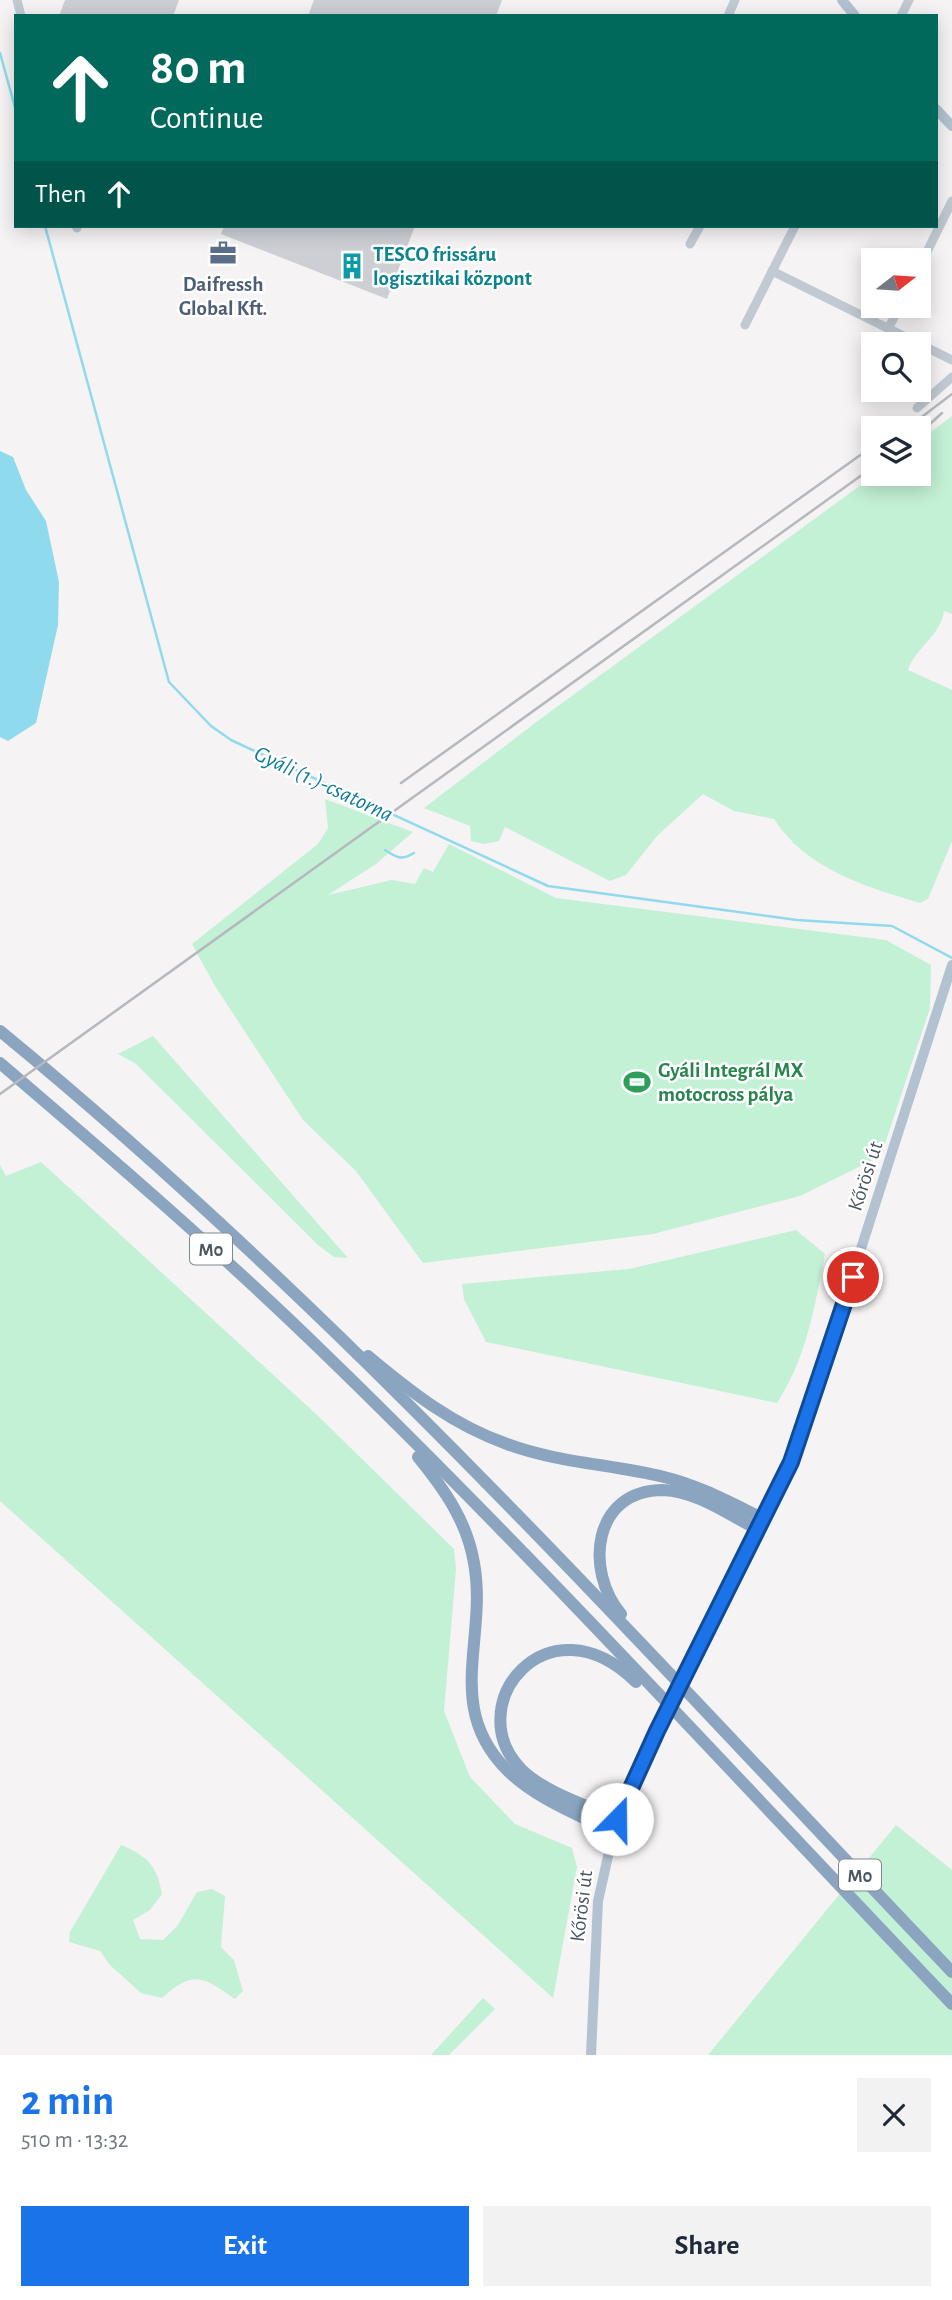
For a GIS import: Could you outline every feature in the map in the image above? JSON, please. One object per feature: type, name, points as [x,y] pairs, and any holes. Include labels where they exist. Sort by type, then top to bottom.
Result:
[{"type":"highway","name":"M0","points":[[0,1031],[74,1094],[335,1334],[487,1486],[952,1972]]},
{"type":"highway","name":"M0","points":[[0,1063],[211,1249],[364,1392],[575,1605],[952,2004]]},
{"type":"highway","points":[[335,1334],[362,1351],[424,1401],[453,1420],[488,1437],[552,1458],[667,1477],[760,1524]]},
{"type":"highway","points":[[364,1392],[377,1413],[444,1490],[469,1539],[476,1581],[470,1678],[472,1705],[486,1745],[508,1771],[526,1786],[615,1825]]},
{"type":"highway","points":[[644,1649],[640,1637],[612,1603],[600,1569],[600,1537],[613,1513],[628,1501],[643,1494],[672,1491],[760,1524]]},
{"type":"highway","points":[[615,1825],[539,1782],[511,1756],[502,1729],[502,1708],[512,1682],[524,1667],[539,1656],[559,1650],[596,1653],[627,1673],[680,1725],[699,1737]]},
{"type":"main road","points":[[842,0],[853,14]]},
{"type":"main road","points":[[938,110],[952,126]]},
{"type":"main road","name":"Kőrösi út","points":[[591,2055],[598,1901],[615,1825],[657,1731],[791,1462],[807,1420],[952,966]]},
{"type":"street","points":[[929,248],[952,201]]},
{"type":"street","points":[[690,244],[699,228]]},
{"type":"street","points":[[745,325],[794,228]]},
{"type":"street","points":[[772,271],[952,360]]},
{"type":"street","points":[[888,329],[894,318]]},
{"type":"street","points":[[917,408],[952,377]]},
{"type":"green space","points":[[952,416],[952,614],[944,611],[938,627],[908,670],[952,690],[952,841],[928,899],[920,903],[839,874],[803,851],[774,819],[734,811],[703,794],[657,836],[626,875],[610,881],[505,827],[499,841],[484,844],[471,841],[470,826],[424,808],[543,717],[861,485],[931,486],[931,432]]},
{"type":"green space","name":"Gyáli Integrál MX motocross pálya","points":[[325,799],[413,832],[376,864],[328,895],[392,880],[415,884],[424,868],[433,872],[449,844],[556,898],[886,940],[931,965],[930,1008],[881,1156],[800,1196],[653,1234],[423,1263],[356,1171],[303,1120],[215,986],[192,944],[318,844],[328,828]]},
{"type":"green space","points":[[153,1036],[348,1258],[334,1257],[318,1245],[135,1063],[118,1054]]},
{"type":"green space","points":[[41,1162],[317,1415],[454,1549],[456,1569],[444,1711],[470,1777],[515,1824],[572,1848],[577,1867],[553,1998],[0,1501],[0,1165],[6,1176]]},
{"type":"green space","points":[[796,1230],[825,1254],[802,1350],[777,1403],[486,1342],[464,1299],[462,1284],[629,1269]]},
{"type":"green space","points":[[896,1825],[952,1870],[952,2055],[708,2055]]},
{"type":"green space","points":[[121,1845],[138,1853],[149,1863],[157,1876],[162,1894],[150,1910],[133,1920],[140,1939],[163,1940],[178,1925],[197,1892],[212,1889],[225,1896],[221,1947],[234,1960],[243,1991],[235,1999],[215,1985],[198,1979],[182,1983],[162,1998],[141,1993],[110,1965],[100,1951],[69,1942],[70,1932]]},
{"type":"green space","points":[[483,1998],[495,2009],[449,2055],[431,2055]]},
{"type":"water","points":[[0,451],[13,457],[26,490],[46,521],[59,582],[58,625],[36,723],[8,741],[0,737]]},
{"type":"building","points":[[65,0],[179,0],[174,14],[60,14]]},
{"type":"building","points":[[314,0],[502,0],[497,14],[309,14]]},
{"type":"building","name":"TESCO frissáru logisztikai központ","points":[[223,228],[414,228],[387,299],[221,234]]},
{"type":"waterway","name":"Gyáli (1.)-csatorna","points":[[0,53],[14,104]]},
{"type":"waterway","name":"Gyáli (1.)-csatorna","points":[[46,228],[169,682],[211,726],[231,740],[548,886],[797,920],[892,926],[952,958]]},
{"type":"waterway","points":[[385,850],[399,857],[414,853]]},
{"type":"railway","points":[[923,416],[952,394]]},
{"type":"railway","points":[[931,423],[942,413]]},
{"type":"railway","points":[[401,783],[861,455]]},
{"type":"railway","points":[[0,1094],[861,476]]},
{"type":"place","name":"Daifressh Global Kft.","points":[[223,253]]},
{"type":"place","name":"TESCO frissáru logisztikai központ","points":[[352,266]]},
{"type":"place","name":"Gyáli Integrál MX motocross pálya","points":[[637,1082]]},
{"type":"route","points":[[617,1819],[657,1731],[791,1462],[853,1277]]}]
